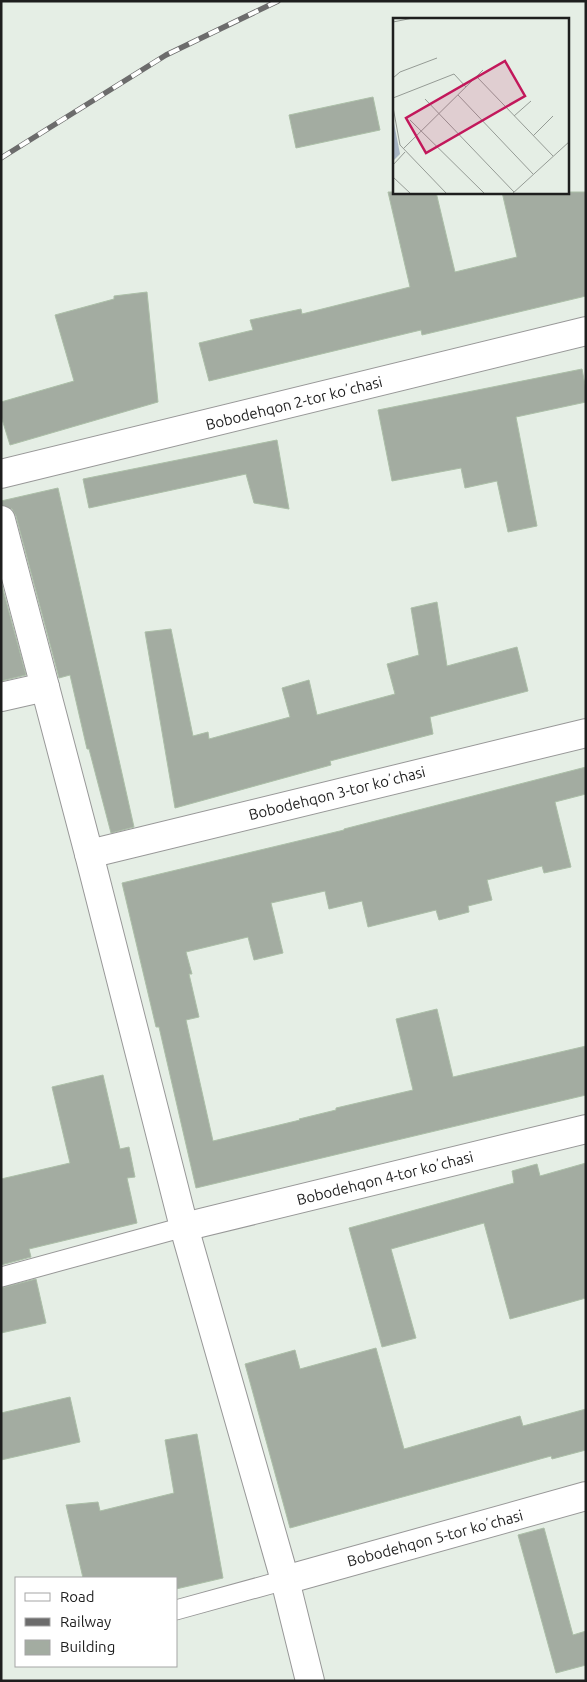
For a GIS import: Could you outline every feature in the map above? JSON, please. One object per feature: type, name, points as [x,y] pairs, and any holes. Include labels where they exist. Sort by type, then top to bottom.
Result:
[{"type":"street","name":"Bobodehqon 2-tor koʼchasi","points":[[1,474],[586,331]]},
{"type":"street","points":[[1,520],[184,1226],[285,1580],[310,1681]]},
{"type":"street","points":[[1,697],[45,687]]},
{"type":"street","name":"Bobodehqon 3-tor koʼchasi","points":[[89,854],[586,733]]},
{"type":"street","name":"Bobodehqon 4-tor koʼchasi","points":[[184,1226],[586,1129]]},
{"type":"street","name":"Bobodehqon 5-tor koʼchasi","points":[[285,1580],[586,1496]]},
{"type":"lane","points":[[1,1277],[184,1226]]},
{"type":"lane","points":[[178,1609],[285,1580]]},
{"type":"building","points":[[373,97],[380,130],[296,148],[289,115]]},
{"type":"building","points":[[388,192],[393,192],[393,194],[436,194],[455,272],[517,257],[502,194],[570,194],[570,192],[586,192],[586,296],[422,335],[421,330],[209,381],[199,343],[253,330],[250,320],[301,309],[302,314],[410,287]]},
{"type":"building","points":[[147,292],[158,402],[10,445],[1,416],[1,402],[74,381],[55,315],[114,299],[114,296]]},
{"type":"building","points":[[582,369],[586,402],[516,417],[537,526],[508,532],[497,481],[465,488],[461,468],[392,481],[378,410]]},
{"type":"building","points":[[277,440],[289,509],[254,503],[246,474],[89,508],[83,479]]},
{"type":"building","points":[[58,488],[134,827],[111,833],[89,749],[87,749],[70,675],[59,678],[16,516],[12,509],[1,505],[1,501]]},
{"type":"building","points":[[1,582],[26,675],[1,681]]},
{"type":"building","points":[[437,602],[447,666],[517,647],[528,691],[430,717],[433,734],[330,761],[331,765],[175,808],[145,632],[171,629],[193,736],[208,732],[209,739],[290,717],[282,688],[309,680],[317,715],[395,694],[387,664],[419,655],[411,608]]},
{"type":"building","points":[[586,767],[586,794],[555,802],[571,867],[544,873],[542,866],[487,880],[492,900],[468,906],[469,912],[439,920],[436,910],[368,927],[362,901],[329,909],[325,891],[271,903],[283,953],[254,960],[248,937],[186,952],[192,974],[189,974],[199,1017],[186,1020],[213,1141],[300,1120],[336,1110],[336,1108],[413,1090],[396,1019],[437,1009],[453,1077],[586,1046],[586,1095],[196,1188],[159,1027],[156,1027],[122,883],[344,830]]},
{"type":"building","points":[[103,1075],[120,1149],[129,1147],[135,1177],[127,1178],[137,1223],[29,1249],[31,1257],[1,1265],[1,1179],[70,1163],[52,1087]]},
{"type":"building","points":[[586,1163],[586,1298],[510,1319],[484,1223],[391,1249],[416,1338],[382,1347],[349,1228],[514,1183],[512,1171],[537,1164],[540,1176]]},
{"type":"building","points":[[36,1279],[46,1323],[1,1333],[1,1288]]},
{"type":"building","points":[[376,1348],[404,1449],[520,1416],[523,1426],[586,1409],[586,1450],[552,1459],[551,1456],[290,1528],[245,1364],[295,1350],[300,1369]]},
{"type":"building","points":[[70,1397],[80,1442],[1,1460],[1,1413]]},
{"type":"building","points":[[197,1434],[223,1578],[178,1589],[178,1577],[83,1577],[66,1505],[98,1502],[100,1511],[174,1493],[165,1440]]},
{"type":"building","points":[[544,1528],[573,1635],[586,1631],[586,1665],[556,1673],[518,1535]]},
{"type":"railway","points":[[1,158],[166,55],[278,1]]}]
